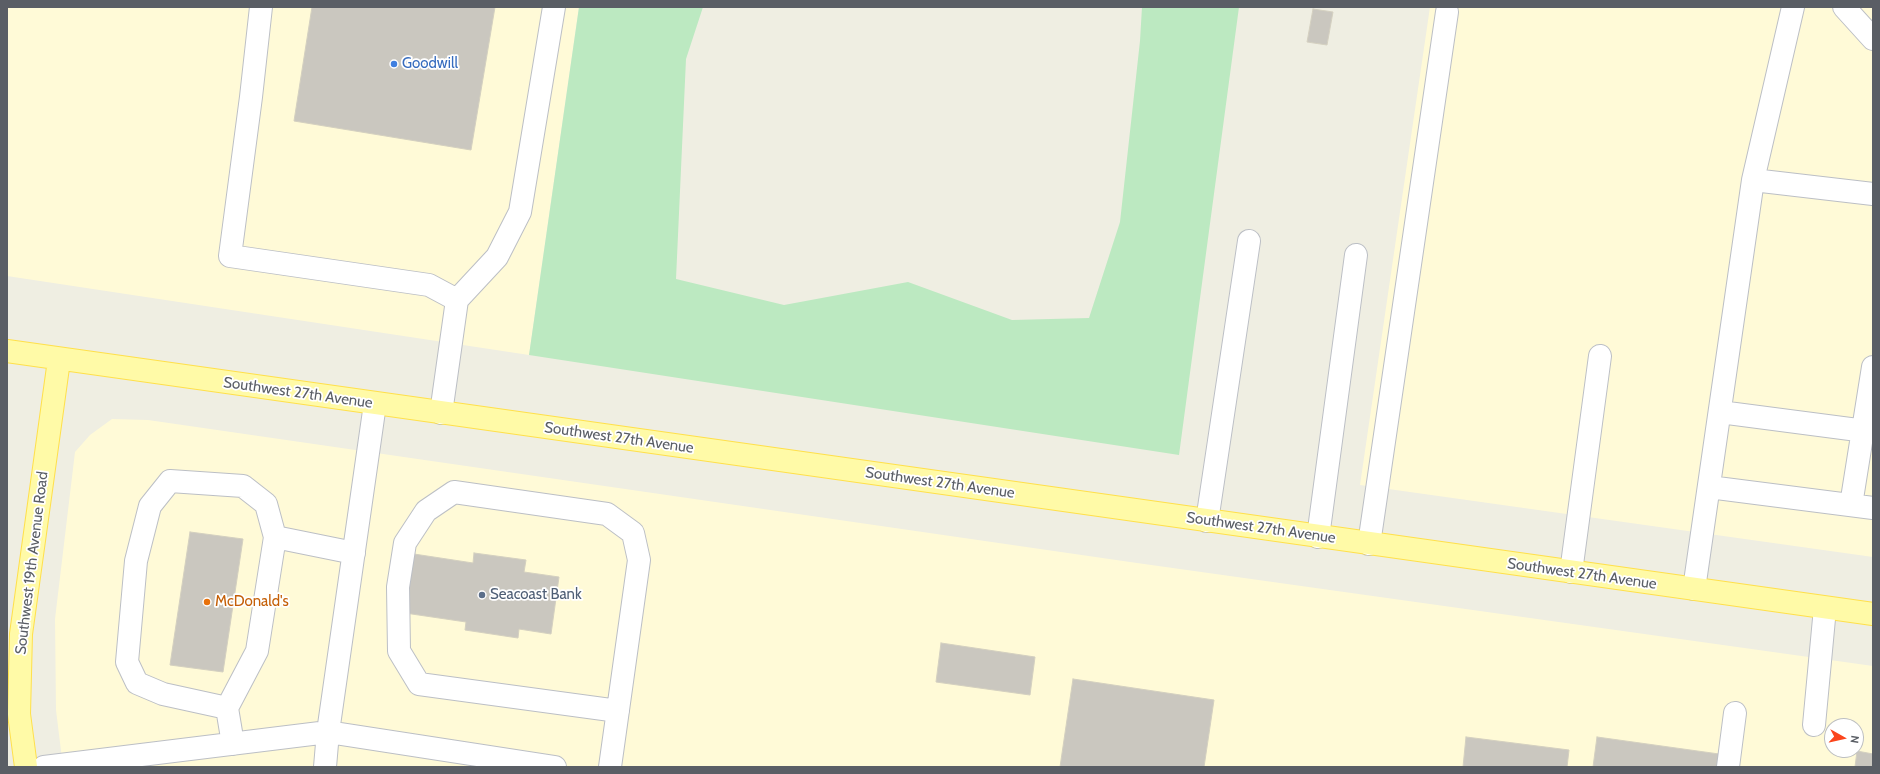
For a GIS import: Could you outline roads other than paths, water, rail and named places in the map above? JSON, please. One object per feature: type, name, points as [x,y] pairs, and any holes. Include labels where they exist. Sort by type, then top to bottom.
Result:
[{"type":"main road","name":"Southwest 27th Avenue","points":[[7,351],[59,360],[1873,614]]},
{"type":"main road","name":"Southwest 19th Avenue Road","points":[[26,767],[19,714],[21,634],[59,360]]},
{"type":"lane","points":[[261,7],[230,256],[429,285],[457,300]]},
{"type":"lane","points":[[441,413],[457,300],[497,257],[520,212],[554,7]]},
{"type":"lane","points":[[1694,589],[1753,180],[1793,7]]},
{"type":"lane","points":[[1844,7],[1873,38]]},
{"type":"lane","points":[[1369,544],[1447,12]]},
{"type":"lane","points":[[1753,180],[1873,194]]},
{"type":"lane","points":[[1207,521],[1249,241]]},
{"type":"lane","points":[[1318,536],[1356,255]]},
{"type":"lane","points":[[1571,572],[1600,356]]},
{"type":"lane","points":[[1852,506],[1868,422],[1873,367]]},
{"type":"lane","points":[[325,767],[328,732],[375,404]]},
{"type":"lane","points":[[1720,412],[1868,422]]},
{"type":"lane","points":[[227,708],[163,694],[137,683],[126,662],[136,561],[150,506],[170,481],[243,486],[266,504],[275,538],[257,652],[227,708],[233,744]]},
{"type":"lane","points":[[1709,487],[1873,508]]},
{"type":"lane","points":[[610,767],[618,711],[639,560],[633,533],[607,514],[454,492],[426,511],[405,543],[398,587],[399,651],[419,684],[618,711]]},
{"type":"lane","points":[[275,538],[354,553]]},
{"type":"lane","points":[[1814,725],[1825,608]]},
{"type":"lane","points":[[1728,767],[1735,713]]},
{"type":"lane","points":[[44,767],[137,761],[233,744],[328,732],[555,767]]},
{"type":"place","name":"Goodwill","points":[[394,64]]},
{"type":"place","name":"Seacoast Bank","points":[[482,595]]},
{"type":"place","name":"McDonald's","points":[[207,602]]}]
